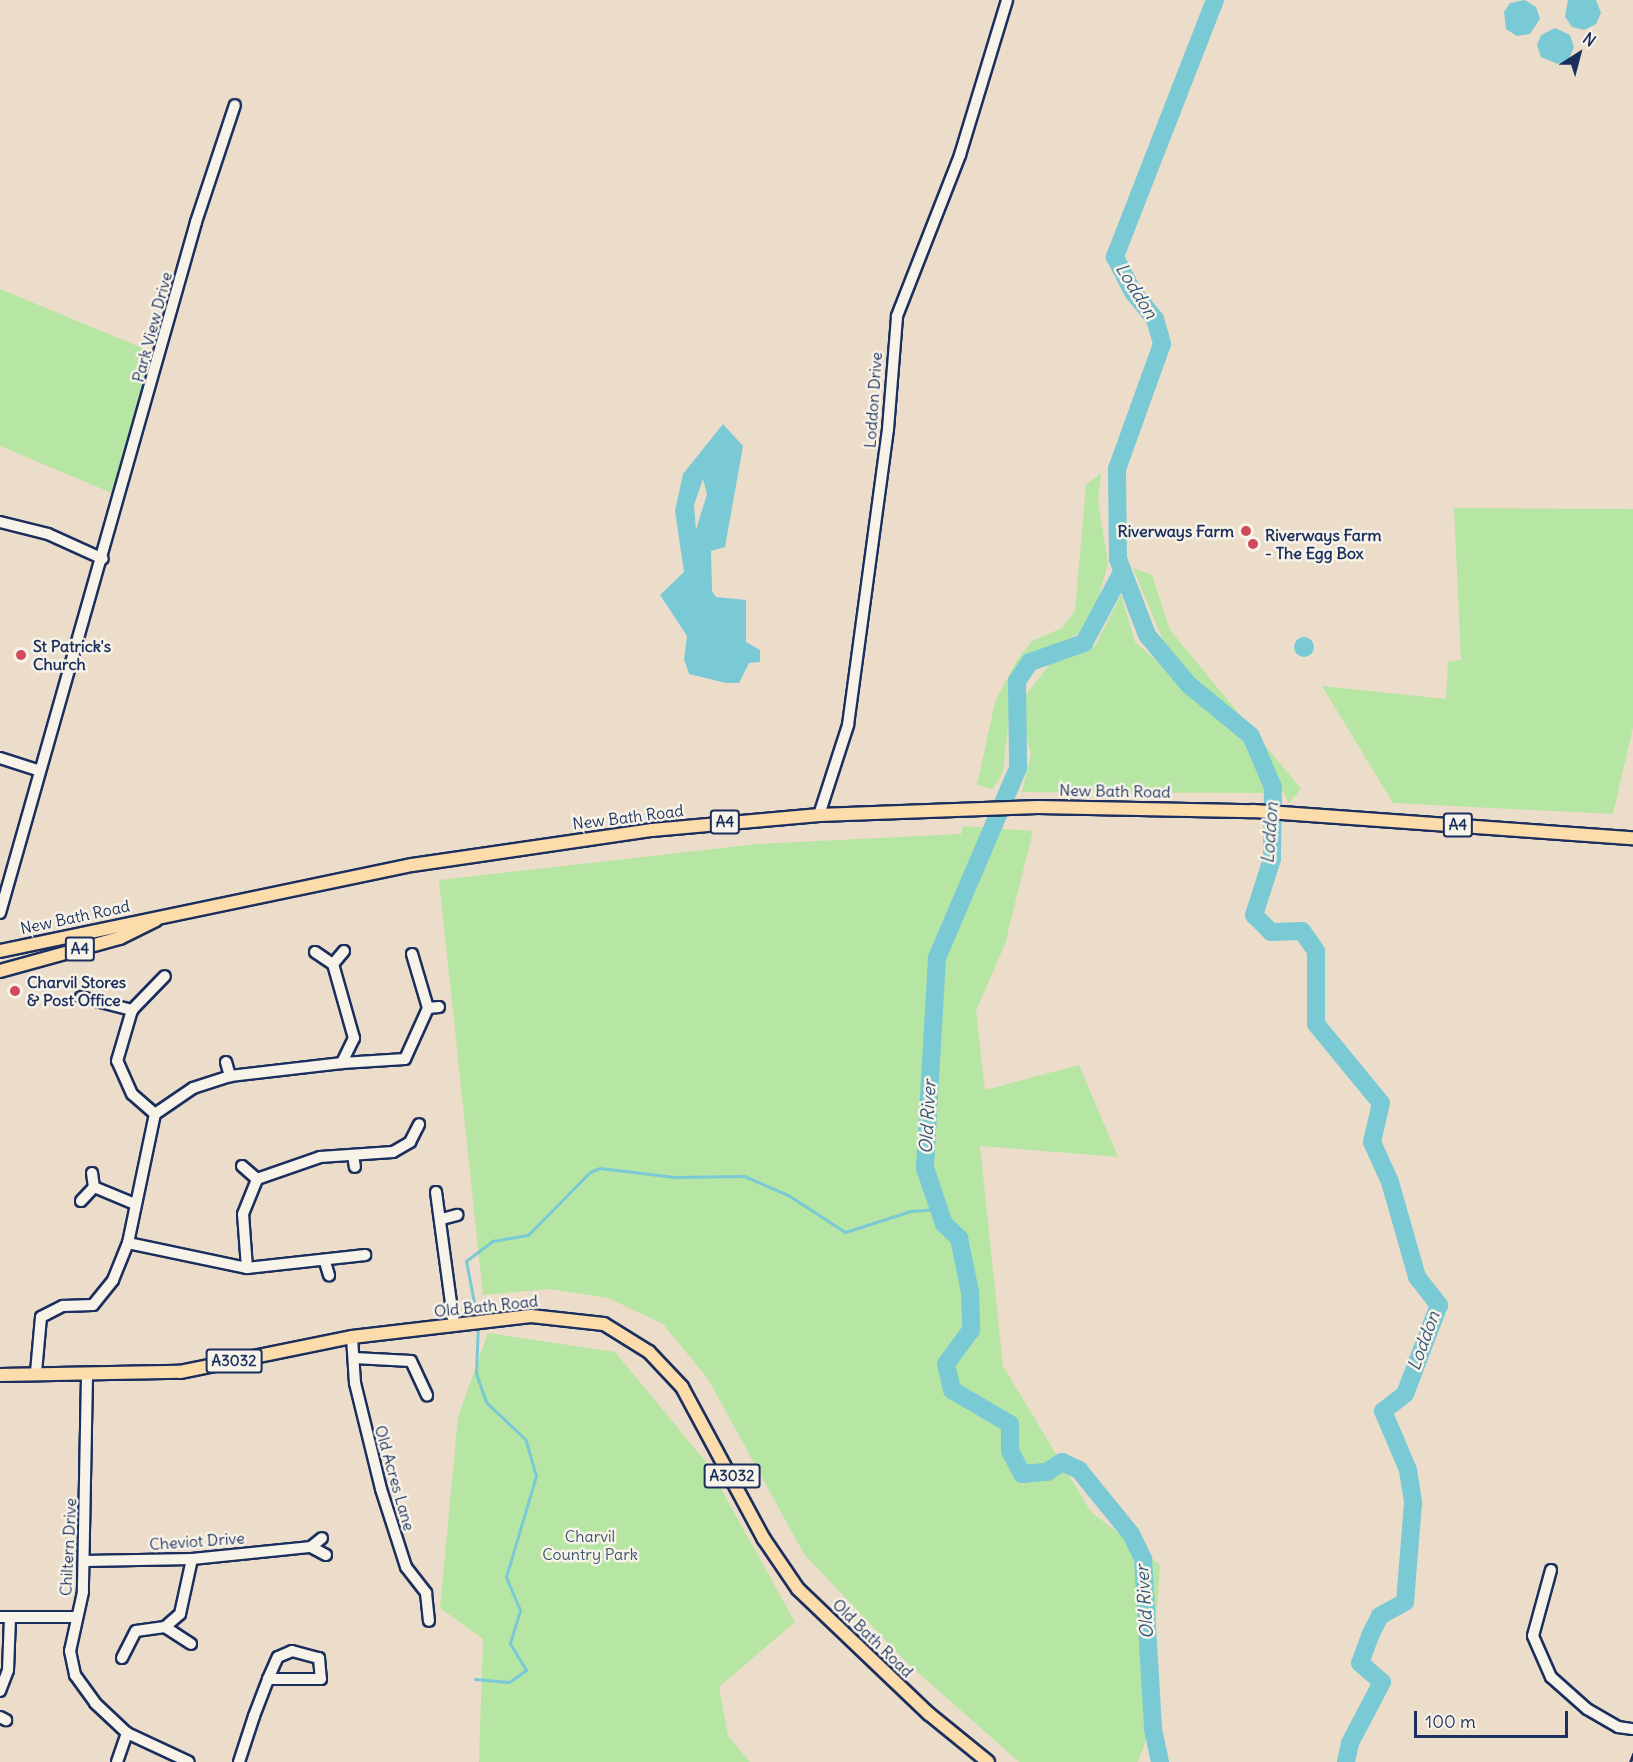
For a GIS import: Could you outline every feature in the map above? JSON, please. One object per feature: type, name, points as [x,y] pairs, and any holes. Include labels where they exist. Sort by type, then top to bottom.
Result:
[{"type":"main road","name":"New Bath Road","points":[[0,951],[123,921],[158,919],[504,850],[819,815],[1038,807],[1253,811],[1633,838]]},
{"type":"main road","name":"New Bath Road","points":[[0,971],[120,938],[158,919]]},
{"type":"main road","name":"Old Bath Road","points":[[0,1375],[36,1372],[87,1376],[180,1372],[352,1336],[489,1321],[567,1317],[604,1324],[649,1352],[710,1431],[784,1572],[929,1714],[988,1762]]},
{"type":"street","name":"Loddon Drive","points":[[819,815],[848,724],[888,429],[897,316],[960,155],[1007,0]]},
{"type":"street","name":"Park View Drive","points":[[0,913],[38,771],[103,559],[196,222],[235,105]]},
{"type":"street","points":[[0,522],[48,534],[103,559]]},
{"type":"street","points":[[0,758],[38,771]]},
{"type":"street","points":[[333,964],[344,951]]},
{"type":"street","points":[[315,952],[333,964],[354,1038],[342,1063]]},
{"type":"street","points":[[36,1372],[41,1317],[63,1306],[93,1305],[113,1280],[128,1243],[155,1114],[193,1088],[230,1076],[342,1063],[405,1059],[428,1008],[412,954]]},
{"type":"street","points":[[155,1114],[132,1094],[117,1060],[132,1010],[165,976]]},
{"type":"street","points":[[81,997],[132,1010]]},
{"type":"street","points":[[428,1008],[439,1007]]},
{"type":"street","points":[[226,1062],[230,1076]]},
{"type":"street","points":[[247,1268],[243,1214],[256,1179],[309,1160],[393,1152],[410,1142],[419,1124]]},
{"type":"street","points":[[353,1155],[355,1167]]},
{"type":"street","points":[[242,1166],[256,1179]]},
{"type":"street","points":[[92,1173],[94,1187]]},
{"type":"street","points":[[94,1187],[135,1204]]},
{"type":"street","points":[[81,1201],[94,1187]]},
{"type":"street","points":[[436,1192],[460,1325]]},
{"type":"street","points":[[442,1219],[457,1215]]},
{"type":"street","points":[[128,1243],[247,1268],[325,1262],[365,1255]]},
{"type":"street","points":[[325,1262],[329,1275]]},
{"type":"street","name":"Old Acres Lane","points":[[352,1336],[354,1358],[381,1489],[406,1568],[426,1593],[429,1621]]},
{"type":"street","points":[[354,1358],[411,1361],[427,1395]]},
{"type":"street","name":"Chiltern Drive","points":[[87,1376],[85,1561],[70,1651],[75,1675],[95,1704],[128,1733],[189,1762]]},
{"type":"street","points":[[322,1538],[311,1547],[326,1554]]},
{"type":"street","name":"Cheviot Drive","points":[[85,1561],[192,1559],[311,1547]]},
{"type":"street","points":[[122,1658],[136,1631],[165,1627],[180,1614],[192,1559]]},
{"type":"street","points":[[1551,1570],[1533,1636],[1551,1677],[1587,1709],[1618,1727],[1633,1729]]},
{"type":"street","points":[[0,1691],[8,1670],[5,1618],[77,1617]]},
{"type":"street","points":[[165,1627],[191,1644]]},
{"type":"street","points":[[239,1762],[268,1679],[278,1657],[292,1651],[319,1658],[321,1679],[268,1679]]},
{"type":"street","points":[[117,1762],[128,1733]]},
{"type":"green space","points":[[0,289],[147,350],[153,368],[119,496],[0,446]]},
{"type":"green space","points":[[1101,473],[1098,501],[1108,563],[1094,615],[1081,632],[1028,661],[1013,680],[1003,772],[993,789],[977,785],[995,702],[1017,660],[1032,641],[1062,628],[1075,611],[1086,485]]},
{"type":"green space","points":[[1454,508],[1633,509],[1633,727],[1613,814],[1393,803],[1322,686],[1446,699],[1448,662],[1461,660]]},
{"type":"green space","points":[[1133,568],[1152,575],[1170,630],[1301,789],[1289,803],[1250,728],[1199,688],[1164,643]]},
{"type":"green space","points":[[1121,595],[1135,642],[1247,738],[1268,788],[1265,793],[1022,792],[1031,754],[1019,710],[1022,700],[1049,665],[1095,646]]},
{"type":"green space","points":[[963,826],[1033,831],[1005,944],[976,1011],[985,1090],[1079,1065],[1118,1157],[980,1146],[1003,1366],[1091,1512],[1160,1565],[1148,1735],[1138,1762],[1019,1762],[905,1661],[804,1554],[708,1379],[663,1324],[608,1298],[549,1289],[483,1295],[439,880],[758,844],[961,834]]},
{"type":"green space","name":"Charvil Country Park","points":[[488,1333],[615,1352],[706,1462],[795,1622],[719,1687],[728,1736],[750,1762],[479,1762],[483,1639],[440,1608],[458,1417]]},
{"type":"water","points":[[1525,0],[1536,7],[1540,19],[1530,34],[1517,36],[1506,29],[1504,12],[1510,3]]},
{"type":"water","points":[[1568,0],[1596,0],[1601,13],[1596,24],[1584,30],[1572,27],[1565,17]]},
{"type":"water","points":[[1555,28],[1570,35],[1574,47],[1569,59],[1558,64],[1541,57],[1537,45],[1541,35]]},
{"type":"water","points":[[723,424],[743,446],[725,547],[711,551],[712,591],[716,597],[746,600],[746,642],[760,650],[760,662],[749,663],[739,683],[726,683],[689,674],[684,659],[687,636],[660,595],[684,572],[675,511],[683,474]],"holes":[[[703,479],[707,494],[696,530],[694,505]]]},
{"type":"water","points":[[1300,637],[1308,637],[1314,643],[1314,651],[1308,657],[1300,657],[1294,651],[1294,643]]},
{"type":"waterway","name":"Loddon","points":[[1215,0],[1115,257],[1133,292],[1155,319],[1162,344],[1117,469],[1118,559],[1147,635],[1189,685],[1251,736],[1273,787],[1272,859],[1254,915],[1271,932],[1302,931],[1316,951],[1316,1024],[1381,1103],[1372,1142],[1390,1182],[1417,1277],[1439,1305],[1405,1394],[1383,1411],[1408,1470],[1413,1503],[1405,1602],[1380,1616],[1360,1663],[1382,1682],[1350,1743],[1346,1762]]},
{"type":"waterway","name":"Old River","points":[[1121,574],[1084,643],[1030,662],[1017,681],[1018,768],[937,958],[925,1168],[944,1224],[959,1238],[970,1292],[971,1330],[946,1364],[952,1390],[1010,1424],[1010,1451],[1022,1474],[1047,1472],[1062,1462],[1079,1470],[1131,1534],[1143,1559],[1153,1729],[1160,1762]]},
{"type":"waterway","points":[[477,1318],[466,1261],[493,1241],[528,1235],[590,1172],[600,1168],[674,1177],[744,1176],[788,1195],[845,1232],[911,1211],[938,1209]]},
{"type":"waterway","points":[[475,1679],[509,1682],[526,1670],[510,1643],[520,1610],[506,1577],[536,1476],[526,1440],[486,1402],[476,1373],[478,1324]]},
{"type":"railway","points":[[1630,1762],[1633,1754]]},
{"type":"place","name":"Riverways Farm","points":[[1246,531]]},
{"type":"place","name":"Riverways Farm - The Egg Box","points":[[1253,544]]},
{"type":"place","name":"St Patrick's Church","points":[[21,655]]},
{"type":"place","name":"Charvil Stores & Post Office","points":[[15,991]]}]
